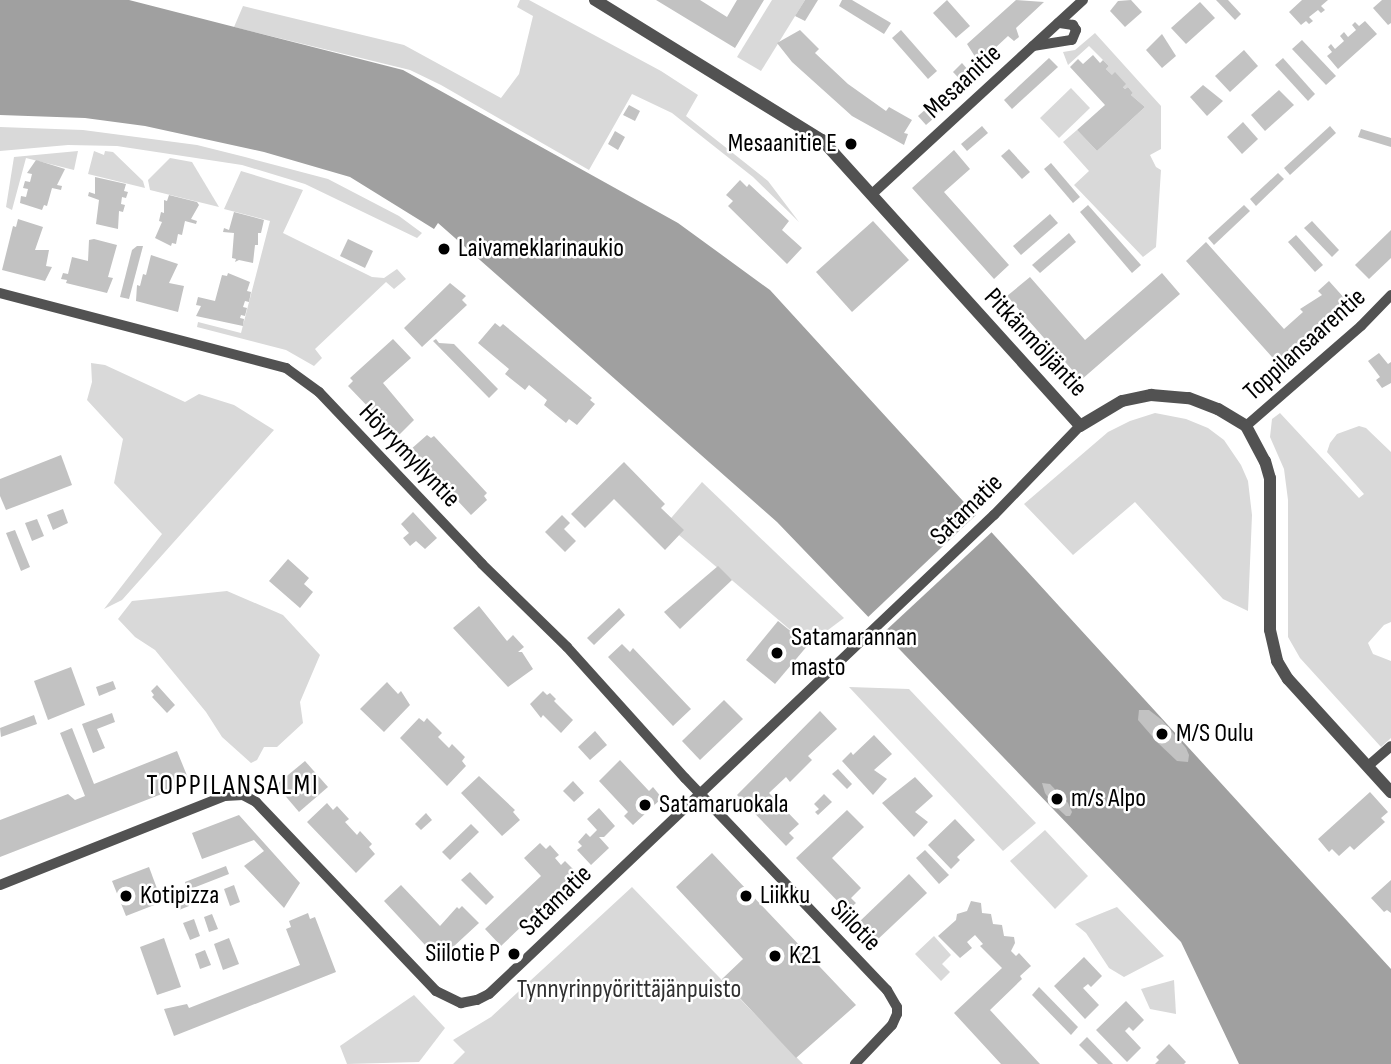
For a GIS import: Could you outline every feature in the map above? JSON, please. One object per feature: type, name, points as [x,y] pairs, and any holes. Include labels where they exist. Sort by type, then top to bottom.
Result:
[{"type":"street","name":"Pitkänmöljäntie","points":[[595,0],[822,140],[1080,426],[1122,401],[1151,395],[1189,398],[1246,426]]},
{"type":"street","name":"Mesaanitie","points":[[871,195],[1083,0]]},
{"type":"street","points":[[1032,46],[1072,40],[1076,30],[1073,25],[1058,23]]},
{"type":"street","name":"Höyrymyllyntie","points":[[0,293],[286,368],[306,381],[567,647],[700,793]]},
{"type":"street","name":"Toppilansaarentie","points":[[1246,426],[1361,326],[1391,295]]},
{"type":"street","name":"Satamatie","points":[[0,886],[225,796],[243,795],[256,802],[436,991],[451,1000],[469,1002],[489,994],[994,515],[1080,426]]},
{"type":"street","points":[[1246,426],[1265,461],[1270,478],[1270,630],[1277,661],[1288,679],[1391,792]]},
{"type":"street","points":[[1368,766],[1391,746]]},
{"type":"street","name":"Siilotie","points":[[700,793],[893,998],[897,1007],[892,1025],[855,1064]]},
{"type":"green space","points":[[520,0],[529,0],[661,71],[698,95],[686,116],[768,181],[799,222],[753,177],[672,113],[632,94],[589,170],[410,70],[234,27],[243,6],[404,45],[501,98],[519,74],[533,16],[517,7]]},
{"type":"green space","points":[[772,0],[805,0],[761,71],[737,57]]},
{"type":"green space","points":[[1095,33],[1161,106],[1161,149],[1150,155],[1156,167],[1161,170],[1156,247],[1143,257],[1074,185],[1089,171],[1063,142],[1077,130],[1097,151],[1145,107],[1131,95],[1133,93],[1128,87],[1125,89],[1106,69],[1109,66],[1089,46],[1068,65],[1063,52],[1075,50]]},
{"type":"green space","points":[[1071,88],[1090,108],[1059,138],[1040,118]]},
{"type":"green space","points":[[0,127],[83,130],[197,145],[245,157],[328,179],[399,216],[422,233],[417,238],[305,184],[242,165],[117,146],[68,145],[0,151]]},
{"type":"green space","points":[[78,151],[74,170],[26,158],[12,210],[6,207],[14,157]]},
{"type":"green space","points":[[94,151],[104,155],[105,151],[113,152],[143,181],[145,188],[88,174]]},
{"type":"green space","points":[[170,158],[192,162],[219,207],[150,190],[148,180]]},
{"type":"green space","points":[[241,171],[303,190],[283,233],[372,277],[384,278],[397,269],[406,279],[394,289],[386,282],[315,349],[322,358],[314,366],[286,350],[197,327],[198,322],[241,333],[270,221],[224,209]]},
{"type":"green space","points":[[91,363],[105,365],[185,402],[199,394],[234,405],[274,430],[122,600],[104,609],[162,534],[114,483],[123,439],[87,400],[92,382]]},
{"type":"green space","points":[[1155,413],[1186,419],[1208,428],[1224,440],[1241,465],[1248,481],[1252,515],[1248,611],[1223,599],[1135,502],[1073,555],[1024,504],[1108,432]]},
{"type":"green space","points":[[1280,413],[1359,498],[1364,494],[1327,452],[1330,443],[1337,434],[1359,426],[1366,428],[1391,452],[1391,622],[1384,625],[1368,643],[1373,654],[1391,661],[1391,738],[1381,747],[1300,658],[1288,637],[1288,500],[1284,469],[1270,437],[1272,419]]},
{"type":"green space","points":[[702,482],[844,618],[808,645],[666,524]]},
{"type":"green space","points":[[227,591],[283,615],[320,655],[300,702],[303,723],[277,747],[264,747],[257,760],[251,763],[222,737],[206,712],[155,650],[135,637],[118,619],[132,601]]},
{"type":"green space","points":[[849,687],[909,689],[1036,823],[1003,851]]},
{"type":"green space","points":[[1045,830],[1088,876],[1055,909],[1010,861]]},
{"type":"green space","name":"Tynnyrinpyörittäjänpuisto","points":[[632,887],[803,1064],[453,1064],[465,1052],[453,1040],[491,1017]]},
{"type":"green space","points":[[1117,907],[1164,956],[1124,977],[1109,968],[1086,933],[1075,924]]},
{"type":"green space","points":[[934,936],[951,955],[942,964],[950,972],[941,981],[915,954]]},
{"type":"green space","points":[[1174,980],[1176,1014],[1150,1009],[1141,989]]},
{"type":"green space","points":[[414,995],[445,1028],[419,1062],[347,1064],[340,1046]]},
{"type":"shaded area","points":[[0,0],[129,0],[403,70],[678,223],[770,290],[1391,969],[1391,1064],[1239,1064],[1181,942],[777,522],[438,223],[434,229],[350,177],[264,152],[145,126],[85,118],[0,115]]},
{"type":"pier","points":[[978,513],[994,530],[881,635],[866,619]]},
{"type":"pier","points":[[905,657],[1179,943],[1238,1064],[1178,944]]},
{"type":"building","points":[[656,0],[700,0],[727,17],[737,0],[764,0],[735,48]]},
{"type":"building","points":[[805,0],[818,0],[805,21],[795,16]]},
{"type":"building","points":[[842,0],[852,0],[891,23],[884,34],[839,6]]},
{"type":"building","points":[[947,0],[970,26],[956,38],[933,13]]},
{"type":"building","points":[[1016,0],[1044,2],[1016,28],[1019,37],[1014,41],[1008,36],[979,63],[967,44]]},
{"type":"building","points":[[1131,0],[1142,12],[1125,27],[1110,11],[1118,1]]},
{"type":"building","points":[[1216,0],[1228,0],[1241,14],[1235,20]]},
{"type":"building","points":[[1302,0],[1328,0],[1321,6],[1325,10],[1321,13],[1318,10],[1309,17],[1313,21],[1309,24],[1306,21],[1301,25],[1289,12]]},
{"type":"building","points":[[1382,0],[1391,0],[1391,23],[1388,25],[1373,8]]},
{"type":"building","points":[[1200,2],[1215,18],[1186,44],[1171,28]]},
{"type":"building","points":[[1365,21],[1377,34],[1338,69],[1327,56],[1332,52],[1328,47],[1331,44],[1335,49],[1344,41],[1340,36],[1344,32],[1348,37],[1356,30],[1352,25],[1355,22],[1359,26]]},
{"type":"building","points":[[800,30],[819,49],[815,53],[848,84],[886,111],[889,107],[912,120],[904,133],[908,134],[904,145],[852,116],[792,62],[777,43]]},
{"type":"building","points":[[901,30],[937,71],[928,79],[892,38]]},
{"type":"building","points":[[1162,34],[1176,56],[1162,68],[1146,50]]},
{"type":"building","points":[[1302,40],[1336,76],[1326,85],[1292,49]]},
{"type":"building","points":[[1244,50],[1258,66],[1230,92],[1215,76]]},
{"type":"building","points":[[1093,55],[1100,63],[1103,60],[1109,66],[1106,69],[1112,75],[1115,72],[1126,84],[1123,87],[1128,87],[1133,93],[1131,95],[1145,107],[1097,151],[1077,130],[1105,105],[1070,67],[1078,59],[1083,64]]},
{"type":"building","points":[[1049,58],[1058,67],[1012,109],[1004,100]]},
{"type":"building","points":[[1283,58],[1315,94],[1308,101],[1275,65]]},
{"type":"building","points":[[962,63],[976,79],[967,87],[953,72]]},
{"type":"building","points":[[1203,85],[1223,101],[1207,116],[1190,97]]},
{"type":"building","points":[[951,87],[959,96],[926,125],[918,116]]},
{"type":"building","points":[[1279,90],[1294,105],[1265,131],[1251,115]]},
{"type":"building","points":[[629,105],[640,111],[635,121],[623,115]]},
{"type":"building","points":[[1243,122],[1258,139],[1242,154],[1227,137]]},
{"type":"building","points":[[982,126],[988,133],[967,151],[961,144]]},
{"type":"building","points":[[1330,126],[1336,133],[1290,175],[1284,168]]},
{"type":"building","points":[[1361,129],[1391,138],[1391,147],[1358,137]]},
{"type":"building","points":[[615,131],[625,137],[618,150],[608,144]]},
{"type":"building","points":[[1009,149],[1030,172],[1022,179],[1001,156]]},
{"type":"building","points":[[954,150],[970,169],[944,192],[1009,265],[994,279],[912,188]]},
{"type":"building","points":[[36,160],[65,169],[57,185],[62,186],[61,190],[52,188],[47,206],[44,205],[42,210],[20,203],[21,196],[26,197],[28,189],[23,188],[25,181],[30,182],[32,174],[27,173]]},
{"type":"building","points":[[1051,163],[1080,197],[1073,203],[1044,169]]},
{"type":"building","points":[[1278,173],[1284,179],[1256,206],[1250,199]]},
{"type":"building","points":[[95,177],[126,184],[124,191],[128,192],[126,198],[122,197],[121,204],[125,205],[123,212],[119,211],[118,229],[96,224],[99,200],[88,196],[89,192],[95,194]]},
{"type":"building","points":[[740,180],[747,187],[749,184],[789,221],[782,230],[802,248],[787,264],[728,206],[733,201],[726,195]]},
{"type":"building","points":[[169,195],[197,202],[199,205],[191,219],[197,221],[196,224],[185,221],[182,235],[178,234],[176,244],[172,243],[171,246],[155,238],[162,222],[159,221],[161,212],[164,213],[164,200],[167,201]]},
{"type":"building","points":[[1088,205],[1141,265],[1132,273],[1080,212]]},
{"type":"building","points":[[1244,205],[1250,211],[1214,245],[1208,238]]},
{"type":"building","points":[[234,212],[264,220],[261,233],[258,233],[253,263],[239,260],[235,262],[236,259],[232,258],[234,233],[223,232],[224,228],[229,230]]},
{"type":"building","points":[[1050,214],[1058,223],[1021,255],[1013,246]]},
{"type":"building","points":[[18,219],[43,227],[35,250],[49,250],[46,266],[52,267],[45,281],[2,270],[13,226],[16,227]]},
{"type":"building","points":[[873,221],[909,260],[852,312],[816,272]]},
{"type":"building","points":[[1312,221],[1339,250],[1332,257],[1304,228]]},
{"type":"building","points":[[1391,230],[1391,258],[1369,279],[1355,265]]},
{"type":"building","points":[[1069,233],[1076,242],[1040,273],[1032,265]]},
{"type":"building","points":[[1296,235],[1323,265],[1315,272],[1288,242]]},
{"type":"building","points":[[348,239],[373,251],[365,268],[340,256]]},
{"type":"building","points":[[89,240],[117,245],[108,277],[113,278],[107,293],[66,283],[67,280],[61,279],[63,273],[68,274],[72,257],[88,261]]},
{"type":"building","points":[[1206,242],[1284,329],[1303,312],[1300,309],[1322,295],[1318,291],[1329,281],[1346,300],[1314,329],[1317,332],[1280,366],[1186,261]]},
{"type":"building","points":[[143,246],[129,299],[120,297],[132,250]]},
{"type":"building","points":[[151,255],[178,264],[169,283],[184,286],[178,312],[136,301],[137,285],[140,286],[143,274],[146,275]]},
{"type":"building","points":[[228,273],[250,282],[247,291],[251,292],[249,302],[245,301],[245,316],[241,315],[240,318],[244,319],[243,326],[196,316],[201,306],[196,305],[198,297],[215,301],[222,275],[227,276]]},
{"type":"building","points":[[1162,273],[1180,294],[1081,380],[1007,296],[1030,277],[1085,340]]},
{"type":"building","points":[[450,283],[466,296],[462,300],[467,305],[422,347],[404,328]]},
{"type":"building","points":[[495,323],[500,327],[503,324],[592,398],[590,400],[595,404],[577,425],[569,419],[566,423],[544,405],[547,400],[529,385],[525,390],[505,374],[509,369],[478,343]]},
{"type":"building","points":[[393,339],[411,358],[383,383],[414,420],[397,437],[348,386],[353,381],[350,378]]},
{"type":"building","points":[[436,339],[439,343],[454,344],[498,389],[489,398],[433,341]]},
{"type":"building","points":[[1379,353],[1388,364],[1391,362],[1391,383],[1382,388],[1376,380],[1380,377],[1368,361]]},
{"type":"building","points":[[427,435],[431,438],[434,436],[487,493],[484,496],[487,500],[471,515],[410,450]]},
{"type":"building","points":[[61,455],[72,485],[6,510],[0,496],[0,479]]},
{"type":"building","points":[[624,462],[665,504],[661,508],[684,530],[665,550],[614,499],[585,528],[571,514]]},
{"type":"building","points":[[63,509],[68,523],[53,530],[47,515]]},
{"type":"building","points":[[413,512],[437,538],[425,549],[416,541],[410,546],[403,538],[409,533],[401,524]]},
{"type":"building","points":[[562,515],[570,523],[564,529],[576,541],[565,552],[545,532]]},
{"type":"building","points":[[37,519],[44,536],[32,541],[25,523]]},
{"type":"building","points":[[15,530],[30,567],[21,571],[6,533]]},
{"type":"building","points":[[288,559],[309,578],[304,584],[313,592],[300,608],[269,581]]},
{"type":"building","points":[[718,566],[732,580],[680,629],[664,612]]},
{"type":"building","points":[[479,606],[507,641],[513,635],[524,647],[518,652],[522,652],[533,669],[508,687],[453,628]]},
{"type":"building","points":[[619,608],[625,615],[594,645],[587,638]]},
{"type":"building","name":"Satamarannan masto","points":[[778,621],[808,645],[775,684],[746,660]]},
{"type":"building","points":[[622,644],[630,652],[633,648],[691,709],[673,726],[608,657]]},
{"type":"building","points":[[71,667],[85,705],[48,720],[34,681]]},
{"type":"building","points":[[113,681],[116,689],[99,696],[96,687]]},
{"type":"building","points":[[387,682],[398,694],[401,691],[410,705],[384,732],[360,709]]},
{"type":"building","points":[[157,685],[175,705],[167,713],[152,697],[154,695],[151,691]]},
{"type":"building","points":[[543,691],[547,695],[550,693],[556,699],[554,701],[573,720],[561,733],[543,715],[541,718],[530,704]]},
{"type":"building","points":[[724,700],[743,719],[700,760],[682,741]]},
{"type":"building","name":"M/S Oulu","points":[[1139,710],[1149,710],[1162,720],[1186,748],[1188,762],[1177,761],[1158,743],[1138,720]]},
{"type":"building","points":[[820,711],[837,729],[808,756],[812,760],[790,782],[786,777],[769,793],[799,824],[789,833],[794,838],[786,846],[737,795]]},
{"type":"building","points":[[112,713],[115,722],[97,729],[105,748],[93,753],[82,724]]},
{"type":"building","points":[[34,715],[37,724],[1,737],[0,728]]},
{"type":"building","points":[[419,718],[424,722],[427,718],[442,733],[438,737],[449,748],[452,744],[465,757],[462,761],[466,766],[447,786],[400,738]]},
{"type":"building","points":[[72,728],[94,784],[177,751],[190,783],[0,857],[0,820],[68,794],[75,800],[85,796],[60,733]]},
{"type":"building","points":[[595,731],[607,745],[590,760],[578,747]]},
{"type":"building","points":[[874,735],[892,754],[874,770],[887,779],[873,795],[842,761],[851,752],[853,755]]},
{"type":"building","points":[[620,760],[649,791],[653,787],[662,798],[633,825],[624,816],[628,812],[599,781]]},
{"type":"building","points":[[305,761],[328,787],[299,812],[276,785]]},
{"type":"building","points":[[838,769],[852,784],[847,789],[832,774]]},
{"type":"building","points":[[479,776],[515,810],[513,812],[520,820],[502,836],[461,793]]},
{"type":"building","points":[[915,777],[933,796],[915,812],[928,822],[914,837],[882,803]]},
{"type":"building","points":[[573,781],[584,793],[574,802],[563,791]]},
{"type":"building","name":"m/s Alpo","points":[[1042,783],[1050,784],[1068,803],[1072,812],[1070,816],[1066,816],[1052,803]]},
{"type":"building","points":[[1370,792],[1388,812],[1381,818],[1385,822],[1354,850],[1350,846],[1339,856],[1332,849],[1329,852],[1318,839]]},
{"type":"building","points":[[824,794],[832,802],[818,815],[815,812],[819,809],[814,804]]},
{"type":"building","points":[[327,803],[333,810],[337,806],[349,819],[345,822],[357,835],[360,831],[372,844],[369,847],[375,854],[356,873],[307,822]]},
{"type":"building","points":[[599,808],[615,826],[604,837],[599,837],[609,848],[591,865],[577,850],[582,846],[578,842],[586,833],[590,837],[597,830],[587,819]]},
{"type":"building","points":[[847,810],[864,827],[832,858],[861,888],[851,898],[856,903],[847,911],[796,858]]},
{"type":"building","points":[[426,813],[432,820],[421,830],[415,824]]},
{"type":"building","points":[[239,815],[300,883],[284,908],[244,866],[264,851],[254,840],[202,859],[192,833]]},
{"type":"building","points":[[955,819],[975,840],[957,857],[960,860],[951,869],[928,845]]},
{"type":"building","points":[[471,824],[479,832],[450,860],[442,852]]},
{"type":"building","points":[[540,843],[546,849],[550,845],[559,855],[555,858],[561,865],[565,861],[574,870],[570,874],[573,877],[501,946],[485,929],[541,876],[524,858]]},
{"type":"building","points":[[925,850],[949,875],[939,884],[916,858]]},
{"type":"building","name":"K21","points":[[712,853],[856,1005],[796,1058],[722,979],[743,959],[676,887]]},
{"type":"building","points":[[226,866],[229,874],[188,890],[185,882]]},
{"type":"building","points":[[149,867],[162,902],[126,916],[112,881]]},
{"type":"building","points":[[470,872],[494,897],[486,905],[461,880]]},
{"type":"building","points":[[909,874],[927,893],[876,941],[858,923]]},
{"type":"building","points":[[1391,880],[1391,913],[1387,910],[1384,912],[1371,898]]},
{"type":"building","points":[[234,885],[240,902],[230,906],[224,889]]},
{"type":"building","points":[[401,885],[440,926],[457,907],[459,909],[462,906],[479,923],[439,960],[384,901]]},
{"type":"building","points":[[183,891],[189,906],[179,910],[173,895]]},
{"type":"building","points":[[971,901],[981,903],[982,913],[991,914],[993,924],[1002,925],[1004,936],[1014,937],[1015,943],[1011,951],[1016,956],[1019,953],[1031,966],[1020,976],[1022,979],[990,1010],[1040,1064],[1001,1064],[954,1013],[1002,968],[980,946],[983,944],[975,935],[967,942],[972,948],[960,958],[938,936],[956,920],[957,914],[967,911]]},
{"type":"building","points":[[308,913],[310,919],[315,917],[336,972],[174,1036],[164,1009],[187,1004],[189,1008],[300,965],[286,929],[291,927],[289,921]]},
{"type":"building","points":[[212,914],[218,929],[209,932],[204,917]]},
{"type":"building","points":[[194,919],[200,936],[190,940],[183,923]]},
{"type":"building","points":[[164,938],[181,987],[157,995],[140,947]]},
{"type":"building","points":[[229,938],[239,964],[223,970],[214,944]]},
{"type":"building","points":[[205,950],[211,965],[200,969],[195,954]]},
{"type":"building","points":[[1084,957],[1102,976],[1091,987],[1088,984],[1083,988],[1099,1005],[1085,1019],[1054,986]]},
{"type":"building","points":[[1039,987],[1078,1027],[1071,1035],[1032,995]]},
{"type":"building","points":[[1126,1001],[1144,1020],[1133,1031],[1129,1027],[1125,1031],[1141,1048],[1127,1062],[1096,1030]]},
{"type":"building","points":[[1087,1037],[1113,1064],[1098,1064],[1079,1045]]},
{"type":"building","points":[[1169,1044],[1186,1062],[1184,1064],[1155,1064],[1159,1060],[1156,1057]]},
{"type":"place","name":"Mesaanitie E","points":[[851,144]]},
{"type":"place","name":"Laivameklarinaukio","points":[[444,249]]},
{"type":"place","name":"Satamarannan masto","points":[[777,653]]},
{"type":"place","name":"M/S Oulu","points":[[1162,734]]},
{"type":"place","name":"m/s Alpo","points":[[1057,799]]},
{"type":"place","name":"Satamaruokala","points":[[645,805]]},
{"type":"place","name":"Kotipizza","points":[[126,896]]},
{"type":"place","name":"Liikku","points":[[746,896]]},
{"type":"place","name":"Siilotie P","points":[[514,954]]},
{"type":"place","name":"K21","points":[[775,956]]},
{"type":"district","name":"TOPPILANSALMI","points":[[233,786]]}]
